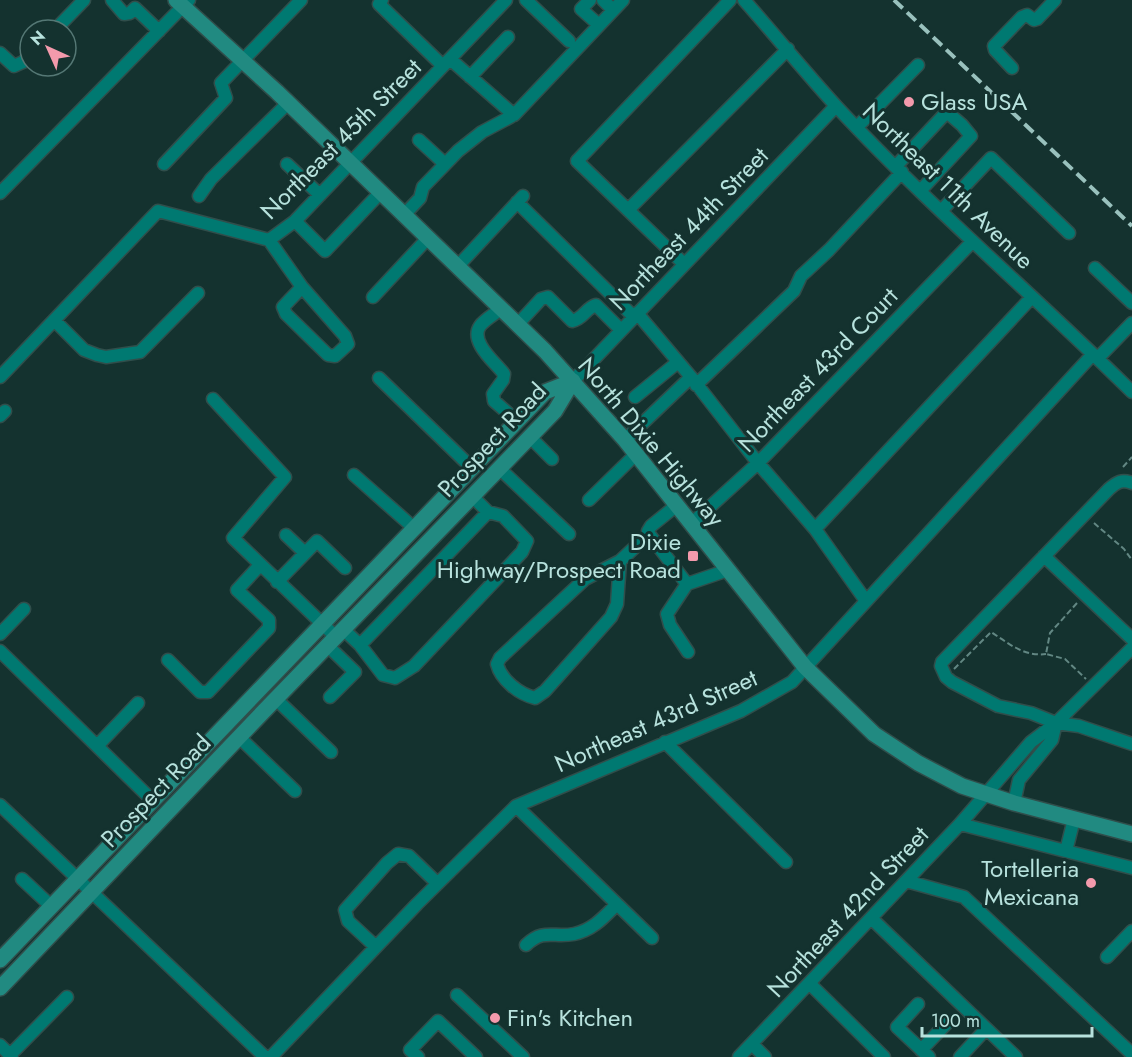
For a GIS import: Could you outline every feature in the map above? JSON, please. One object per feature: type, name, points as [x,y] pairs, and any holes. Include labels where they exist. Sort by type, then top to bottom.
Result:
[{"type":"main road","name":"North Dixie Highway","points":[[183,2],[502,308],[573,381],[625,440],[805,667],[874,734],[918,764],[985,795],[1132,834]]},
{"type":"main road","name":"Prospect Road","points":[[2,952],[51,906],[545,392],[573,381]]},
{"type":"main road","name":"Prospect Road","points":[[0,988],[335,637],[530,437],[559,406],[573,381]]},
{"type":"street","points":[[67,18],[84,0]]},
{"type":"street","points":[[112,0],[124,14],[130,13],[135,4],[159,31]]},
{"type":"street","points":[[164,164],[226,98],[221,83],[301,0]]},
{"type":"street","points":[[382,0],[379,4],[446,62],[470,77],[514,115]]},
{"type":"street","name":"Northeast 45th Street","points":[[0,377],[158,211],[269,240],[295,222],[506,0]]},
{"type":"street","points":[[526,0],[569,41]]},
{"type":"street","points":[[590,0],[581,9],[599,25]]},
{"type":"street","points":[[603,0],[614,10]]},
{"type":"street","points":[[404,215],[420,198],[423,187],[445,164],[482,132],[514,115],[623,0]]},
{"type":"street","points":[[684,264],[577,161],[730,0]]},
{"type":"street","name":"Northeast 11th Avenue","points":[[744,0],[836,106],[972,242],[1132,392]]},
{"type":"street","points":[[1012,68],[994,46],[1022,16],[1027,15],[1034,20],[1037,19],[1055,0]]},
{"type":"street","points":[[0,193],[159,31],[183,2]]},
{"type":"street","points":[[470,77],[508,37]]},
{"type":"street","points":[[628,210],[788,49]]},
{"type":"street","points":[[0,53],[14,66],[18,65]]},
{"type":"street","points":[[857,127],[918,65]]},
{"type":"street","points":[[199,196],[211,179],[288,103]]},
{"type":"street","name":"Northeast 44th Street","points":[[573,381],[836,106]]},
{"type":"street","points":[[625,440],[794,291],[801,276],[829,250],[943,116],[948,113],[962,124],[971,136],[921,190]]},
{"type":"street","points":[[419,140],[445,164]]},
{"type":"street","points":[[941,211],[991,158],[1069,233]]},
{"type":"street","points":[[287,165],[320,195]]},
{"type":"street","points":[[295,222],[325,251],[380,193]]},
{"type":"street","points":[[458,266],[520,199],[636,315],[678,362],[814,530],[866,601]]},
{"type":"street","points":[[373,297],[428,238]]},
{"type":"street","points":[[269,240],[302,287],[345,336],[348,344],[335,356],[328,355],[286,314],[283,307],[302,287]]},
{"type":"street","name":"Northeast 43rd Court","points":[[691,524],[758,463],[972,242]]},
{"type":"street","points":[[1095,268],[1132,303]]},
{"type":"street","points":[[54,320],[84,350],[97,355],[106,357],[140,352],[198,293]]},
{"type":"street","points":[[518,324],[541,299],[548,297],[572,321],[579,320],[592,306],[596,305],[621,330]]},
{"type":"street","points":[[814,530],[1032,297]]},
{"type":"street","points":[[502,308],[480,326],[477,333],[481,346],[504,374],[494,394],[494,401],[517,421]]},
{"type":"street","name":"Northeast 43rd Street","points":[[271,1057],[437,884],[516,806],[741,711],[792,682],[1096,356],[1132,323]]},
{"type":"street","points":[[635,397],[678,362]]},
{"type":"street","points":[[380,378],[472,468]]},
{"type":"street","points":[[213,399],[285,477],[233,538],[335,637],[355,672],[330,697]]},
{"type":"street","points":[[530,437],[552,459]]},
{"type":"street","points":[[589,500],[636,454]]},
{"type":"street","points":[[499,468],[569,534]]},
{"type":"street","points":[[354,475],[414,528]]},
{"type":"street","points":[[1132,483],[1118,482],[1110,489],[942,662],[941,666],[946,677],[952,682],[999,706],[1031,713],[1056,723],[1079,726],[1132,744]]},
{"type":"street","points":[[335,637],[360,645],[378,670],[388,677],[401,676],[414,666],[522,552],[526,545],[522,535],[503,516],[488,512],[472,496]]},
{"type":"street","points":[[677,505],[648,531],[687,584]]},
{"type":"street","points":[[360,645],[488,512]]},
{"type":"street","points":[[620,561],[616,604],[611,617],[545,691],[535,698],[513,686],[500,673],[497,664],[500,658],[585,579],[620,561],[649,534]]},
{"type":"street","points":[[286,535],[305,554]]},
{"type":"street","points":[[277,582],[317,541],[345,568]]},
{"type":"street","points":[[1044,556],[1132,639]]},
{"type":"street","points":[[406,564],[422,580]]},
{"type":"street","points":[[168,660],[200,692],[208,692],[270,628],[269,620],[237,590],[260,565]]},
{"type":"street","points":[[688,652],[670,625],[667,614],[687,584],[728,570]]},
{"type":"street","points":[[0,634],[24,609]]},
{"type":"street","points":[[1014,803],[1018,780],[1052,740],[1056,723],[1132,648]]},
{"type":"street","points":[[0,651],[152,800]]},
{"type":"street","points":[[276,699],[331,752]]},
{"type":"street","points":[[97,746],[138,703]]},
{"type":"street","name":"Northeast 42nd Street","points":[[739,1057],[960,824],[1031,742],[1056,723]]},
{"type":"street","points":[[239,737],[294,791]]},
{"type":"street","points":[[665,742],[786,862]]},
{"type":"street","points":[[0,806],[265,1057]]},
{"type":"street","points":[[516,806],[652,938]]},
{"type":"street","points":[[1066,851],[1074,819]]},
{"type":"street","points":[[960,824],[1132,868]]},
{"type":"street","points":[[376,947],[348,921],[345,910],[387,862],[398,854],[409,856],[437,884]]},
{"type":"street","points":[[22,879],[51,906]]},
{"type":"street","points":[[906,881],[964,897],[1132,1054]]},
{"type":"street","points":[[526,945],[535,937],[544,934],[574,934],[588,929],[597,924],[617,904]]},
{"type":"street","points":[[870,918],[1016,1057]]},
{"type":"street","points":[[1107,957],[1132,931]]},
{"type":"street","points":[[809,983],[884,1057]]},
{"type":"street","points":[[457,995],[523,1057]]},
{"type":"street","points":[[0,1045],[11,1056],[67,997]]},
{"type":"street","points":[[918,1004],[897,1027],[925,1053],[946,1024]]},
{"type":"street","points":[[418,1057],[410,1050],[438,1021],[476,1057]]},
{"type":"street","points":[[960,1057],[986,1029]]},
{"type":"street","points":[[752,1044],[765,1057]]},
{"type":"path","points":[[1123,467],[1132,457]]},
{"type":"path","points":[[1094,523],[1124,549],[1132,560]]},
{"type":"path","points":[[1046,654],[1050,633],[1080,600]]},
{"type":"path","points":[[946,677],[991,632],[1020,651],[1065,658],[1086,679]]},
{"type":"railway","points":[[894,0],[1132,226]]},
{"type":"place","name":"Glass USA","points":[[909,102]]},
{"type":"place","name":"Dixie Highway/Prospect Road","points":[[693,556]]},
{"type":"place","name":"Tortelleria Mexicana","points":[[1091,883]]},
{"type":"place","name":"Fin's Kitchen","points":[[495,1018]]}]
